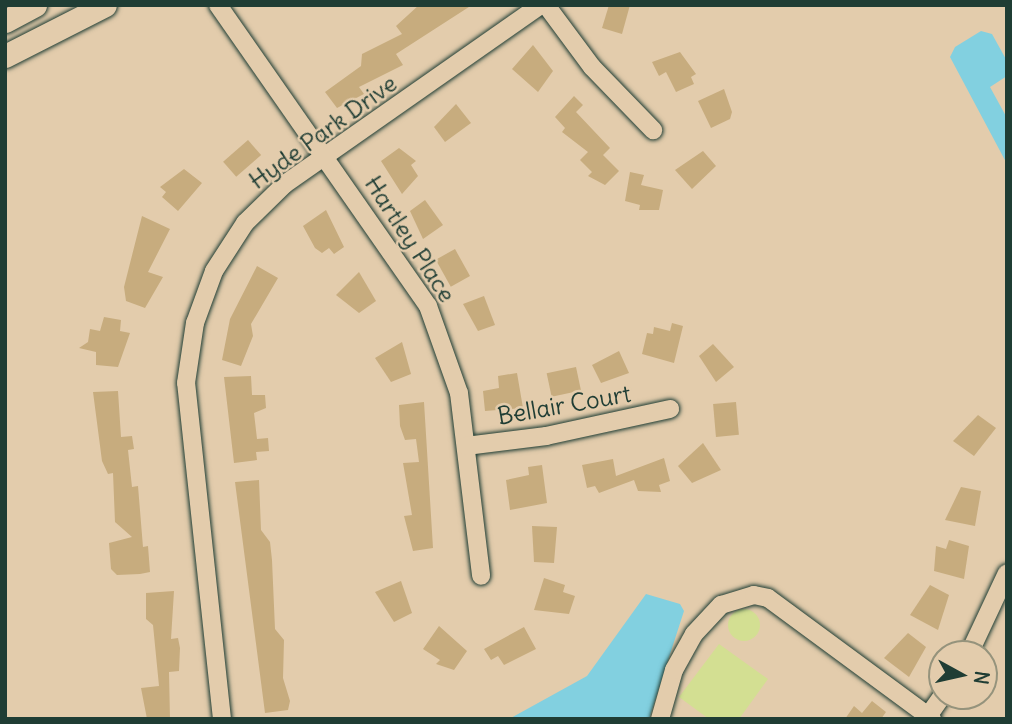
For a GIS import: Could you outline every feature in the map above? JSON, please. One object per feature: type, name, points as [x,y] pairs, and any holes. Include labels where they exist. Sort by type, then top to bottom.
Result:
[{"type":"main road","points":[[5,21],[35,5]]},
{"type":"main road","points":[[5,56],[105,5]]},
{"type":"street","name":"Hartley Place","points":[[218,5],[326,156],[428,306],[451,362],[466,446],[481,576]]},
{"type":"street","name":"Hyde Park Drive","points":[[222,719],[186,411],[189,351],[203,296],[229,246],[267,199],[543,5]]},
{"type":"street","points":[[543,5],[592,67],[653,131]]},
{"type":"street","name":"Bellair Court","points":[[466,446],[546,436],[670,409]]},
{"type":"street","points":[[976,640],[1007,573]]},
{"type":"street","points":[[660,719],[674,670],[694,634],[721,606],[754,595],[768,598],[928,718]]},
{"type":"green space","points":[[744,609],[756,613],[760,625],[756,637],[744,641],[732,637],[728,625],[732,613]]},
{"type":"green space","points":[[719,644],[768,679],[739,719],[709,719],[679,697]]},
{"type":"water","points":[[981,31],[992,34],[1007,61],[1007,76],[990,87],[1007,118],[1007,164],[950,57],[955,47]]},
{"type":"water","points":[[646,594],[680,604],[684,611],[649,719],[509,719],[587,676]]},
{"type":"building","points":[[419,5],[472,5],[396,54],[403,65],[359,87],[364,94],[337,108],[325,92],[361,66],[362,54],[402,34],[396,26]]},
{"type":"building","points":[[609,5],[630,5],[622,34],[602,28]]},
{"type":"building","points":[[533,45],[553,71],[538,92],[512,69]]},
{"type":"building","points":[[680,52],[696,74],[691,77],[694,84],[676,92],[666,72],[659,76],[652,62]]},
{"type":"building","points":[[724,89],[732,112],[730,119],[711,128],[698,101]]},
{"type":"building","points":[[574,96],[583,105],[576,112],[610,148],[603,155],[619,171],[605,185],[588,176],[592,172],[580,160],[588,152],[562,132],[565,128],[555,117]]},
{"type":"building","points":[[456,104],[471,123],[445,142],[434,127]]},
{"type":"building","points":[[248,140],[261,155],[236,177],[223,162]]},
{"type":"building","points":[[399,148],[416,161],[411,165],[418,176],[402,194],[381,161]]},
{"type":"building","points":[[703,151],[716,166],[692,189],[675,170]]},
{"type":"building","points":[[184,169],[202,183],[178,211],[162,197],[166,192],[160,187]]},
{"type":"building","points":[[630,172],[644,175],[641,185],[663,190],[659,210],[639,210],[640,205],[625,201]]},
{"type":"building","points":[[425,200],[443,225],[423,239],[410,211]]},
{"type":"building","points":[[326,210],[344,247],[334,254],[329,248],[322,253],[315,248],[303,226]]},
{"type":"building","points":[[142,216],[170,229],[148,272],[163,277],[145,308],[126,301],[124,287]]},
{"type":"building","points":[[455,249],[470,276],[451,287],[436,260]]},
{"type":"building","points":[[257,266],[278,278],[251,324],[253,336],[241,366],[222,360],[230,319]]},
{"type":"building","points":[[359,272],[376,301],[359,313],[336,295]]},
{"type":"building","points":[[484,296],[495,325],[478,331],[463,304]]},
{"type":"building","points":[[104,317],[121,320],[120,331],[130,333],[118,367],[96,365],[96,352],[79,348],[88,342],[90,329],[100,331]]},
{"type":"building","points":[[672,323],[683,326],[674,363],[642,354],[647,333],[653,334],[654,327],[670,331]]},
{"type":"building","points":[[402,342],[411,374],[391,382],[375,358]]},
{"type":"building","points":[[713,344],[734,367],[716,382],[699,356]]},
{"type":"building","points":[[619,351],[629,373],[601,383],[592,365]]},
{"type":"building","points":[[576,367],[581,390],[552,397],[547,373]]},
{"type":"building","points":[[517,373],[523,408],[485,411],[483,391],[499,388],[498,376]]},
{"type":"building","points":[[251,376],[252,395],[265,395],[266,408],[254,413],[257,439],[268,438],[269,451],[256,452],[257,460],[234,463],[224,377]]},
{"type":"building","points":[[118,391],[121,437],[132,436],[134,449],[128,450],[132,487],[138,486],[143,547],[148,546],[150,572],[140,574],[117,575],[111,569],[109,543],[132,537],[115,522],[113,473],[108,474],[102,461],[93,392]]},
{"type":"building","points":[[424,402],[433,548],[413,551],[404,516],[412,515],[403,463],[419,462],[416,439],[405,440],[400,426],[399,405]]},
{"type":"building","points":[[736,402],[739,435],[716,437],[713,404]]},
{"type":"building","points":[[978,415],[996,428],[974,456],[953,441]]},
{"type":"building","points":[[703,443],[721,470],[692,483],[678,466]]},
{"type":"building","points":[[664,458],[670,481],[659,485],[661,492],[638,491],[634,480],[599,493],[595,486],[587,488],[582,465],[613,459],[616,476]]},
{"type":"building","points":[[542,465],[547,503],[510,510],[506,480],[529,475],[528,467]]},
{"type":"building","points":[[259,480],[261,530],[270,542],[275,629],[284,640],[283,678],[290,701],[288,710],[265,713],[235,482]]},
{"type":"building","points":[[961,487],[981,491],[975,526],[945,520]]},
{"type":"building","points":[[532,526],[557,527],[554,563],[534,562]]},
{"type":"building","points":[[949,540],[969,546],[964,579],[934,571],[936,546],[946,549]]},
{"type":"building","points":[[544,578],[565,585],[563,592],[575,596],[569,614],[534,610]]},
{"type":"building","points":[[401,581],[412,613],[394,622],[375,592]]},
{"type":"building","points":[[930,585],[949,595],[938,630],[910,615]]},
{"type":"building","points":[[174,591],[171,639],[178,638],[180,648],[179,671],[169,672],[170,719],[147,719],[141,688],[159,686],[153,625],[146,619],[146,593]]},
{"type":"building","points":[[439,626],[467,651],[454,670],[436,664],[440,660],[423,649]]},
{"type":"building","points":[[524,627],[536,649],[504,665],[498,656],[491,660],[484,649]]},
{"type":"building","points":[[908,633],[926,647],[909,677],[884,658]]},
{"type":"building","points":[[872,701],[886,712],[881,719],[845,719],[854,706],[862,713]]}]
